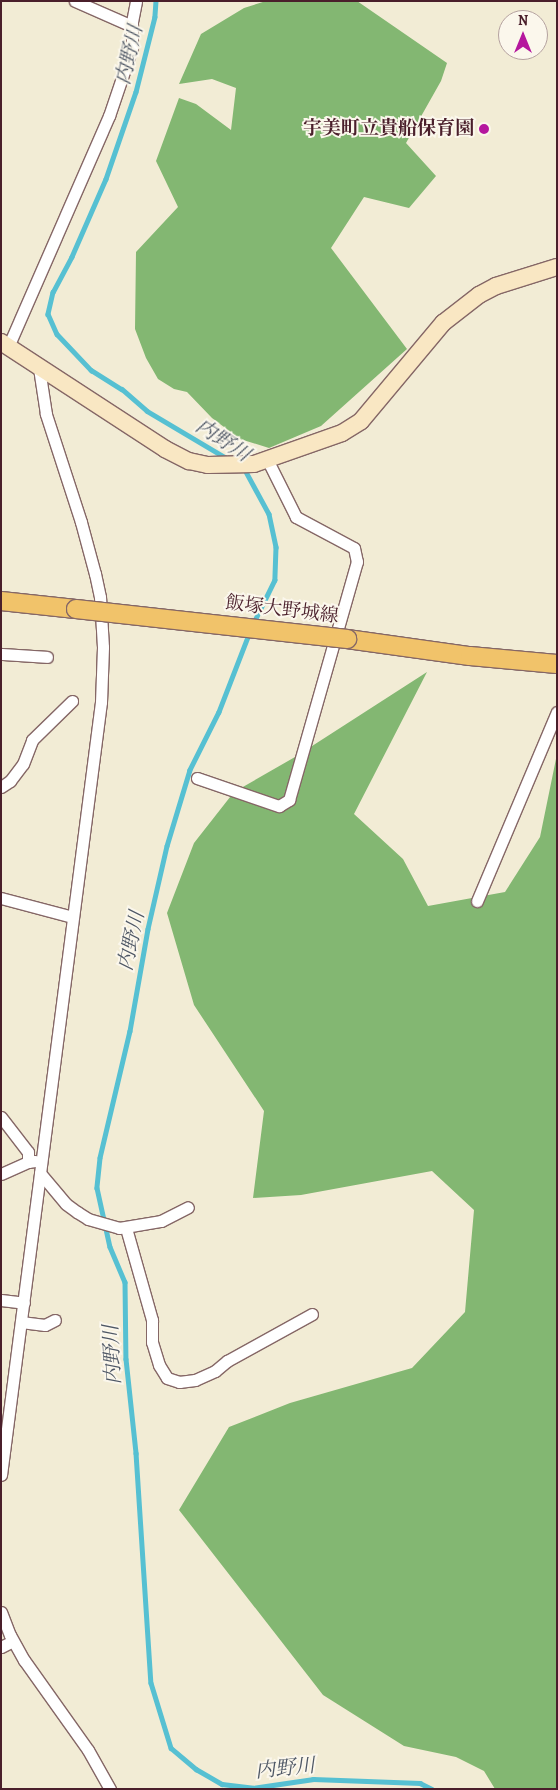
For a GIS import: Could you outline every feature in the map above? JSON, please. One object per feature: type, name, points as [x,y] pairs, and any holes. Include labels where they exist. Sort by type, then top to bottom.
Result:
[{"type":"main road","name":"飯塚大野城線","points":[[1,601],[347,639],[470,656],[557,664]]},
{"type":"street","points":[[75,1],[132,26]]},
{"type":"street","points":[[136,1],[132,26],[132,48],[109,116],[5,344],[39,368],[166,449],[189,460],[208,465],[260,461],[342,433],[361,421],[443,323],[479,295],[496,286],[557,267]]},
{"type":"street","points":[[1,1475],[101,702],[103,647],[100,597],[95,574],[81,522],[46,414],[39,368]]},
{"type":"street","points":[[198,778],[279,806],[289,800],[356,562],[354,548],[296,517],[260,461]]},
{"type":"street","points":[[1,654],[47,657]]},
{"type":"street","points":[[1,787],[10,780],[23,764],[32,740],[72,701]]},
{"type":"street","points":[[477,901],[557,712]]},
{"type":"street","points":[[1,898],[73,916]]},
{"type":"street","points":[[1,1117],[28,1152],[28,1162]]},
{"type":"street","points":[[1,1174],[28,1162],[42,1160]]},
{"type":"street","points":[[40,1173],[66,1204],[88,1219],[122,1228],[161,1221],[188,1207]]},
{"type":"street","points":[[122,1228],[152,1320],[152,1342],[159,1365],[167,1378],[179,1382],[195,1380],[215,1371],[226,1361],[312,1314]]},
{"type":"street","points":[[1,1300],[24,1303]]},
{"type":"street","points":[[21,1322],[45,1326],[55,1320]]},
{"type":"street","points":[[1,1612],[13,1641],[24,1660],[88,1750],[110,1789]]},
{"type":"street","points":[[1,1647],[13,1641]]},
{"type":"green space","points":[[266,1],[357,1],[447,63],[441,81],[406,143],[436,176],[409,208],[364,197],[331,248],[407,349],[321,426],[269,448],[240,439],[212,418],[187,392],[174,389],[158,379],[146,358],[135,329],[136,252],[178,207],[156,161],[179,98],[196,104],[231,130],[236,88],[212,79],[179,84],[201,34],[244,8]]},
{"type":"green space","points":[[427,672],[354,814],[403,859],[428,906],[505,892],[540,837],[557,754],[557,1789],[495,1789],[484,1771],[456,1757],[404,1746],[323,1695],[179,1510],[229,1427],[290,1403],[412,1368],[465,1312],[474,1210],[432,1171],[301,1195],[253,1198],[264,1111],[194,1005],[167,913],[194,843],[234,792],[295,757]]},
{"type":"waterway","name":"内野川","points":[[156,1],[155,17],[136,92],[106,179],[72,257],[53,292],[48,314],[57,334],[91,370],[122,389],[147,411],[228,459]]},
{"type":"waterway","name":"内野川","points":[[244,468],[269,514],[276,547],[275,580],[253,625]]},
{"type":"waterway","name":"内野川","points":[[250,632],[219,712],[190,770],[167,846],[148,929],[130,1031],[100,1158],[97,1188],[110,1247],[125,1282],[126,1359],[136,1453],[151,1683],[171,1748],[196,1769],[222,1784],[253,1788],[313,1779],[420,1783],[432,1789]]},
{"type":"place","name":"宇美町立貴船保育園","points":[[484,129]]}]
